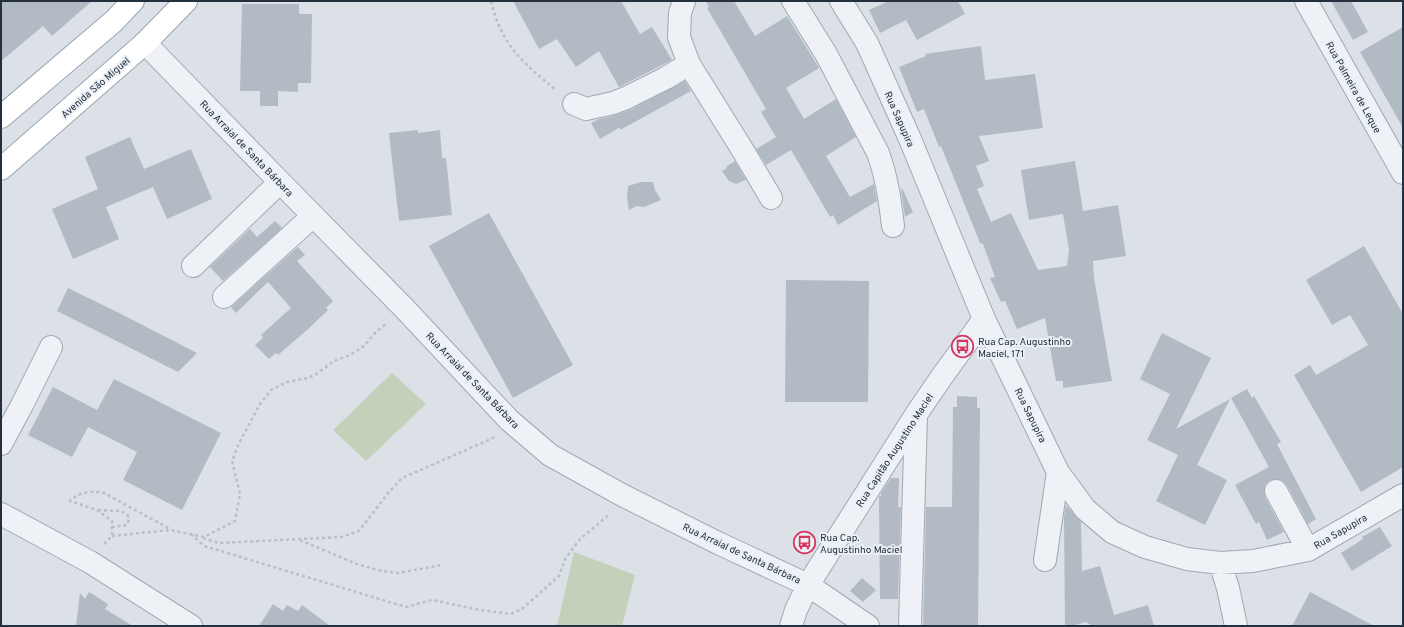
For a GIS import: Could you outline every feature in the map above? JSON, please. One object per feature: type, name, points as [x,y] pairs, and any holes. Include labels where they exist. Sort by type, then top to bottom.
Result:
[{"type":"main road","points":[[1,117],[114,21],[133,1]]},
{"type":"main road","name":"Avenida São Miguel","points":[[1,169],[145,43],[186,1]]},
{"type":"street","points":[[684,1],[680,13],[679,37],[689,64],[742,148],[771,198]]},
{"type":"street","points":[[793,1],[832,66],[878,153],[884,169],[889,193],[892,226]]},
{"type":"street","name":"Rua Sapupira","points":[[841,1],[867,43],[910,140],[984,319],[1058,472],[1085,509],[1112,532],[1145,547],[1187,559],[1220,563],[1253,561],[1308,550],[1403,495]]},
{"type":"street","name":"Rua Palmeira de Leque","points":[[1306,1],[1403,173]]},
{"type":"street","name":"Rua Arraial de Santa Bárbara","points":[[145,43],[404,308],[509,420],[550,455],[622,495],[718,543],[808,585],[868,626]]},
{"type":"street","points":[[574,104],[586,109],[613,103],[666,78],[689,64]]},
{"type":"street","points":[[878,153],[910,140]]},
{"type":"street","points":[[193,266],[280,182]]},
{"type":"street","points":[[224,297],[313,216]]},
{"type":"street","name":"Rua Capitão Augustino Maciel","points":[[790,626],[808,585],[916,413],[984,319]]},
{"type":"street","points":[[1,444],[51,347]]},
{"type":"street","points":[[910,626],[916,413]]},
{"type":"street","points":[[1045,560],[1058,472]]},
{"type":"street","points":[[1276,491],[1308,550]]},
{"type":"street","points":[[1,514],[90,562],[191,626]]},
{"type":"street","points":[[1220,563],[1228,588],[1236,626]]},
{"type":"path","points":[[491,1],[502,32],[520,60],[574,104]]},
{"type":"path","points":[[112,536],[170,530],[204,537],[235,521],[240,494],[232,461],[239,443],[260,404],[271,390],[287,382],[308,378],[318,373],[334,361],[350,355],[364,346],[375,333],[404,308]]},
{"type":"path","points":[[191,534],[219,543],[341,537],[359,531],[388,492],[402,478],[491,439],[509,420]]},
{"type":"path","points":[[112,527],[127,525],[129,519],[127,514],[120,511],[97,510],[70,501],[77,495],[93,490],[104,493],[170,530]]},
{"type":"path","points":[[191,534],[204,546],[406,607],[432,600],[480,610],[511,614],[522,609],[559,576],[565,559],[580,539],[612,513],[622,495]]},
{"type":"path","points":[[90,562],[112,536],[112,521],[97,510]]},
{"type":"path","points":[[298,539],[357,564],[377,570],[398,573],[442,566]]},
{"type":"green space","points":[[392,373],[426,404],[366,461],[333,430]]},
{"type":"green space","points":[[574,552],[635,575],[622,626],[557,626]]},
{"type":"building","points":[[1,1],[92,1],[52,36],[43,26],[1,61]]},
{"type":"building","points":[[513,1],[621,1],[640,34],[652,27],[672,60],[619,87],[599,51],[576,67],[557,39],[539,49]]},
{"type":"building","points":[[706,1],[734,1],[755,36],[787,16],[819,68],[786,88],[804,119],[836,99],[856,137],[826,156],[850,197],[874,184],[877,201],[838,225],[833,215],[830,217],[791,150],[766,165],[756,149],[776,137],[761,112],[766,109],[707,8],[709,7]]},
{"type":"building","points":[[889,1],[958,1],[965,14],[917,40],[906,20],[880,33],[869,10]]},
{"type":"building","points":[[1331,1],[1351,1],[1368,32],[1353,40]]},
{"type":"building","points":[[242,4],[299,4],[299,14],[312,14],[311,83],[298,83],[298,92],[278,91],[278,106],[260,106],[260,91],[240,91]]},
{"type":"building","points":[[1403,27],[1403,128],[1360,52]]},
{"type":"building","points":[[981,46],[985,80],[1035,74],[1043,128],[979,136],[989,161],[976,166],[984,186],[977,189],[991,222],[1011,213],[1038,270],[1067,266],[1069,250],[1063,214],[1029,220],[1021,170],[1075,161],[1083,211],[1118,205],[1126,256],[1093,261],[1094,278],[1112,381],[1063,388],[1063,381],[1056,381],[1045,318],[1017,329],[1005,301],[1001,302],[990,278],[995,277],[983,244],[980,243],[941,146],[939,147],[924,109],[917,112],[899,67],[926,56],[925,54]]},
{"type":"building","points":[[685,81],[691,91],[620,130],[620,127],[600,139],[591,123],[599,119],[632,109]]},
{"type":"building","points":[[418,130],[418,133],[440,130],[442,158],[446,158],[452,215],[399,221],[389,133]]},
{"type":"building","points":[[130,137],[144,169],[191,149],[212,199],[167,219],[153,187],[106,207],[119,239],[73,259],[52,209],[98,189],[85,157]]},
{"type":"building","points":[[735,161],[746,180],[736,184],[729,181],[722,171]]},
{"type":"building","points":[[641,182],[653,182],[655,190],[661,200],[644,207],[637,206],[629,210],[627,197],[628,186]]},
{"type":"building","points":[[902,188],[913,212],[905,217],[901,191]]},
{"type":"building","points":[[489,213],[573,365],[513,398],[429,246]]},
{"type":"building","points":[[275,221],[282,228],[223,281],[210,267],[250,229],[257,237]]},
{"type":"building","points":[[1364,246],[1403,314],[1403,467],[1361,492],[1294,375],[1310,365],[1316,375],[1368,345],[1350,315],[1332,325],[1306,280]]},
{"type":"building","points":[[298,247],[305,255],[297,261],[333,301],[326,308],[328,310],[307,330],[278,355],[276,353],[269,359],[255,345],[263,338],[261,335],[291,308],[268,282],[236,313],[231,307]]},
{"type":"building","points":[[786,280],[869,281],[868,402],[785,402]]},
{"type":"building","points":[[68,288],[197,353],[178,372],[57,311]]},
{"type":"building","points":[[1162,333],[1211,358],[1176,429],[1230,399],[1197,465],[1227,480],[1205,525],[1156,501],[1178,455],[1147,440],[1170,394],[1140,379]]},
{"type":"building","points":[[114,379],[221,433],[182,510],[123,480],[137,452],[88,427],[72,457],[28,435],[53,387],[97,410]]},
{"type":"building","points":[[1247,389],[1252,398],[1254,396],[1281,442],[1277,444],[1316,519],[1308,524],[1287,485],[1283,481],[1277,479],[1270,480],[1265,485],[1265,497],[1284,532],[1267,540],[1259,522],[1256,524],[1235,485],[1269,467],[1231,398]]},
{"type":"building","points":[[957,396],[977,397],[977,408],[980,408],[978,626],[923,626],[926,507],[952,507],[953,407],[957,407]]},
{"type":"building","points":[[891,478],[899,478],[898,507],[901,507],[898,599],[880,599],[879,496],[881,496],[881,493]]},
{"type":"building","points":[[1066,505],[1081,522],[1082,571],[1100,566],[1114,615],[1148,605],[1154,626],[1093,626],[1086,622],[1072,626],[1065,626],[1064,516]]},
{"type":"building","points":[[1380,527],[1392,546],[1352,571],[1341,553],[1363,539],[1362,537]]},
{"type":"building","points":[[862,578],[876,590],[863,602],[850,591]]},
{"type":"building","points":[[89,592],[108,604],[105,609],[133,626],[76,626],[80,593],[85,599]]},
{"type":"building","points":[[1310,592],[1374,626],[1292,626]]},
{"type":"building","points":[[273,604],[283,611],[287,605],[298,611],[302,605],[330,626],[259,626]]},
{"type":"place","name":"Rua Cap. Augustinho Maciel, 171","points":[[963,347]]},
{"type":"place","name":"Rua Cap. Augustinho Maciel","points":[[804,543]]}]
